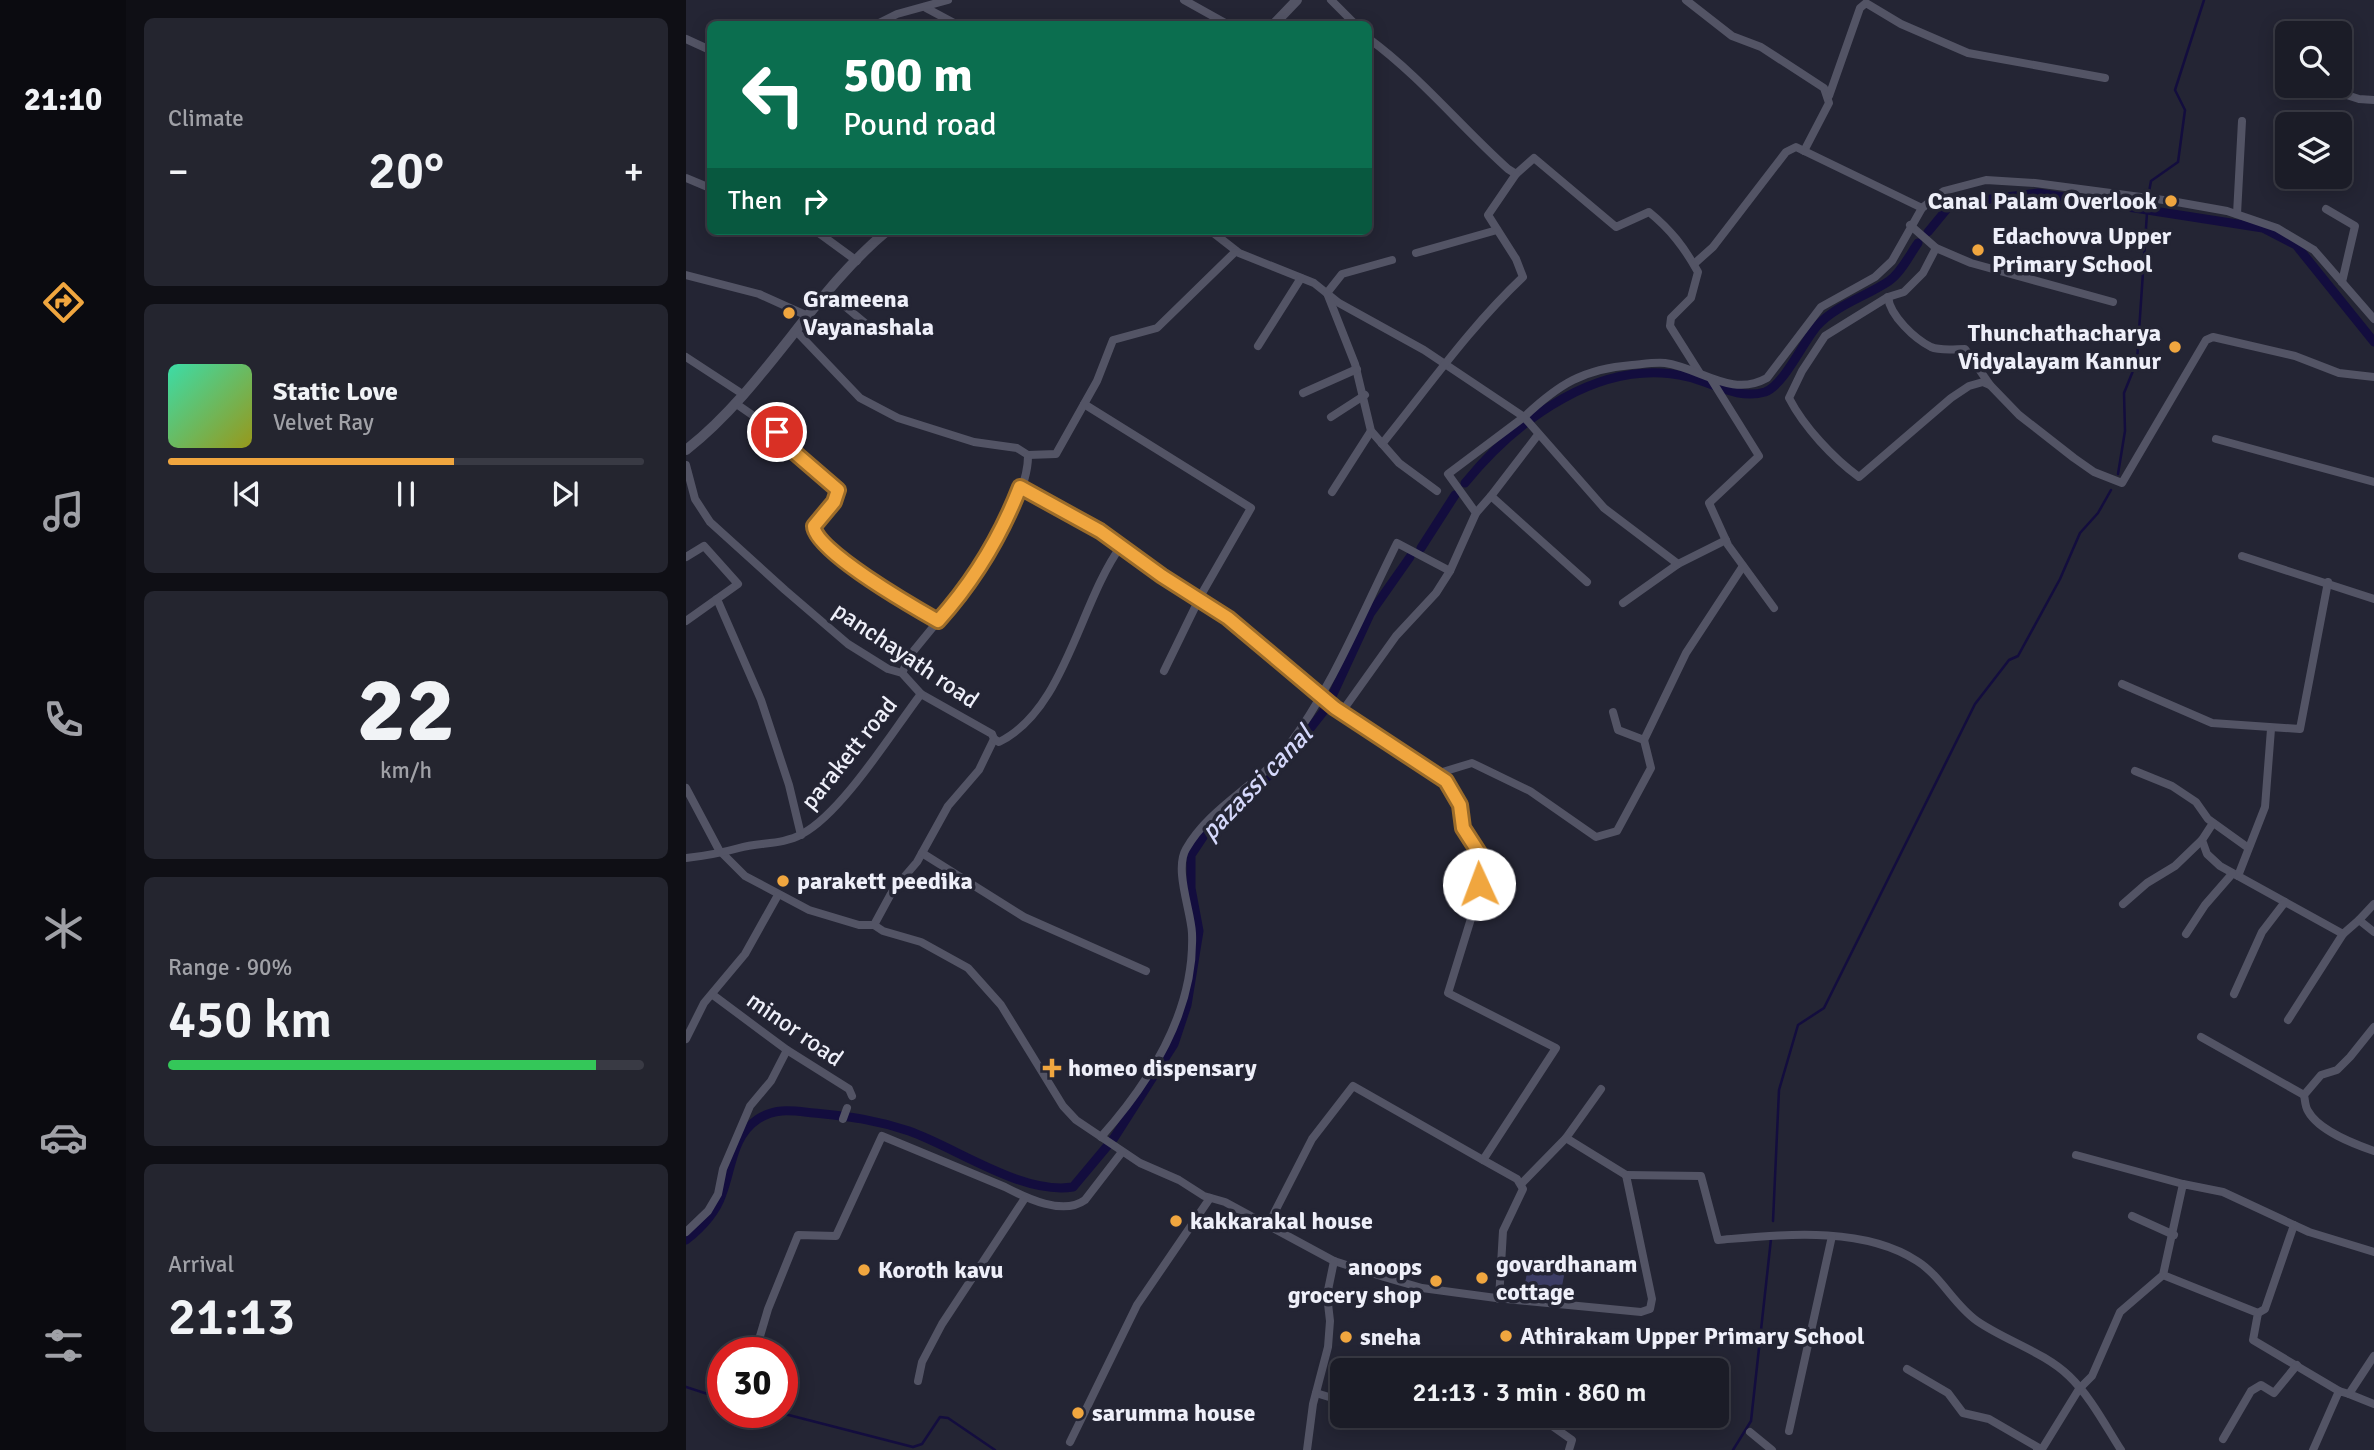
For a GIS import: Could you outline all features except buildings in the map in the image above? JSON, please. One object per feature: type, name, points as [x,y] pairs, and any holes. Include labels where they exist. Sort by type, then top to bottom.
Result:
[{"type":"main road","points":[[1277,21],[1297,0]]},
{"type":"main road","points":[[686,450],[708,433],[740,399],[857,261],[883,235]]},
{"type":"street","points":[[883,21],[897,14],[948,0]]},
{"type":"street","points":[[1184,0],[1222,21]]},
{"type":"street","points":[[1331,0],[1352,21]]},
{"type":"street","points":[[1686,0],[1732,36],[1761,47],[1824,88],[1829,96]]},
{"type":"street","points":[[1804,150],[1829,103],[1829,96],[1860,8],[1865,1],[1901,24],[1968,53],[2105,78]]},
{"type":"street","points":[[926,8],[950,21]]},
{"type":"street","points":[[686,39],[707,49]]},
{"type":"street","points":[[1372,41],[1429,88],[1481,145],[1516,174]]},
{"type":"street","points":[[2352,97],[2374,100]]},
{"type":"street","points":[[2237,214],[2242,121]]},
{"type":"street","points":[[1694,264],[1713,247],[1786,152],[1796,147],[1922,208]]},
{"type":"street","points":[[1382,443],[1445,366],[1459,343],[1523,276],[1488,215],[1516,174],[1534,158],[1616,227],[1649,212],[1670,229],[1698,272],[1691,298],[1670,322],[1699,372]]},
{"type":"street","points":[[686,178],[707,187]]},
{"type":"street","points":[[1476,513],[1448,474],[1524,418],[1550,393],[1576,377],[1598,369],[1663,363],[1699,372],[1711,379],[1739,387],[1755,385],[1767,378],[1821,307],[1875,277],[1892,261],[1922,208],[1944,191],[1970,182],[2004,179],[2171,201],[2237,214],[2277,228],[2314,250],[2374,319]]},
{"type":"street","points":[[2326,209],[2354,226],[2342,282]]},
{"type":"street","points":[[1910,225],[1936,248],[1971,263],[2113,302]]},
{"type":"street","points":[[1416,253],[1497,229]]},
{"type":"street","points":[[821,235],[857,261]]},
{"type":"street","points":[[1216,235],[1236,251],[1301,278],[1424,350],[1524,418],[1537,436],[1604,508],[1678,564]]},
{"type":"street","points":[[1936,248],[1923,273],[1904,292],[1888,297],[1825,336],[1802,371],[1789,398],[1796,411],[1850,470],[1860,477],[1969,386],[1983,382],[1990,385]]},
{"type":"street","points":[[797,332],[860,398],[898,418],[974,442],[1017,448],[1028,454],[1056,454],[1097,381],[1112,340],[1157,328],[1236,251]]},
{"type":"street","points":[[1327,293],[1342,274],[1392,260]]},
{"type":"street","points":[[686,275],[759,294],[810,317]]},
{"type":"street","points":[[1258,346],[1301,278]]},
{"type":"street","points":[[830,293],[877,334]]},
{"type":"street","points":[[1327,293],[1357,369],[1371,431],[1399,463],[1437,491]]},
{"type":"street","points":[[1888,297],[1889,305],[1899,320],[1932,347],[1965,349],[1990,385],[2019,415],[2094,472],[2122,483],[2206,340],[2213,337],[2295,356],[2339,373],[2374,377]]},
{"type":"street","points":[[686,357],[740,399],[777,432],[787,446],[838,490],[834,502],[814,526],[814,533],[821,542],[865,576],[938,621]]},
{"type":"street","points":[[1303,393],[1357,369]]},
{"type":"street","points":[[1711,379],[1759,456],[1709,503],[1726,540],[1774,608]]},
{"type":"street","points":[[1331,417],[1365,395]]},
{"type":"street","points":[[1084,404],[1251,508],[1198,601],[1164,671]]},
{"type":"street","points":[[1332,492],[1371,431]]},
{"type":"street","points":[[1338,710],[1396,636],[1436,593],[1450,571],[1476,513],[1537,436]]},
{"type":"street","points":[[2216,439],[2374,482]]},
{"type":"street","points":[[902,673],[911,654],[963,590],[1003,530],[1020,487],[1028,454]]},
{"type":"street","name":"panchayath road","points":[[686,465],[695,499],[710,522],[848,644],[888,669],[902,673],[921,695],[992,734],[994,739],[985,760],[948,806],[922,853],[884,902],[874,925]]},
{"type":"street","points":[[1020,487],[1100,531],[1198,601],[1228,618],[1338,710],[1446,781],[1460,805],[1463,828],[1483,859],[1474,909],[1448,993],[1556,1048],[1483,1160]]},
{"type":"street","points":[[1491,496],[1587,582]]},
{"type":"street","points":[[1623,603],[1678,564],[1726,540]]},
{"type":"street","points":[[1107,1141],[1157,1065],[1183,993],[1189,970],[1192,933],[1183,882],[1184,852],[1210,816],[1260,779],[1286,748],[1321,695],[1397,543],[1450,571]]},
{"type":"street","points":[[686,557],[704,546],[738,584],[686,621]]},
{"type":"street","points":[[994,739],[999,742],[1029,722],[1070,656],[1072,643],[1096,586],[1121,546]]},
{"type":"street","points":[[2242,556],[2374,599]]},
{"type":"street","points":[[1436,774],[1472,763],[1530,792],[1596,837],[1617,831],[1651,768],[1644,740],[1686,653],[1743,566]]},
{"type":"street","points":[[2122,684],[2212,723],[2295,731],[2300,729],[2304,722],[2328,582]]},
{"type":"street","points":[[717,599],[761,700],[789,785],[801,835]]},
{"type":"street","name":"parakett road","points":[[686,858],[724,854],[740,847],[801,835],[823,820],[850,789],[921,695]]},
{"type":"street","points":[[1613,712],[1618,730],[1644,740]]},
{"type":"street","points":[[2186,934],[2205,905],[2235,875],[2264,807],[2272,729]]},
{"type":"street","points":[[2136,771],[2172,786],[2196,802],[2213,823],[2247,847]]},
{"type":"street","points":[[686,788],[724,854],[739,872],[809,910],[859,925],[874,925],[921,942],[968,968],[1001,1005],[1062,1106],[1122,1152],[1210,1198],[1225,1202],[1334,1261],[1422,1288],[1623,1312],[1650,1309],[1652,1299],[1626,1175]]},
{"type":"street","points":[[2123,904],[2147,883],[2175,866],[2202,840],[2213,823]]},
{"type":"street","points":[[2202,840],[2207,854],[2235,875],[2343,934]]},
{"type":"street","points":[[922,853],[1024,917],[1146,971]]},
{"type":"street","points":[[686,1039],[705,1003],[745,954],[778,895]]},
{"type":"street","points":[[2234,994],[2262,932],[2285,902]]},
{"type":"street","points":[[2288,1020],[2343,934],[2374,904]]},
{"type":"street","points":[[2359,920],[2374,932]]},
{"type":"street","name":"minor road","points":[[713,995],[787,1050],[849,1089],[852,1096]]},
{"type":"street","points":[[2304,1095],[2321,1075],[2337,1070],[2350,1058],[2374,1027]]},
{"type":"street","points":[[2201,1037],[2304,1095],[2307,1111],[2320,1123],[2355,1144],[2374,1151]]},
{"type":"street","points":[[686,1232],[708,1211],[718,1194],[723,1169],[750,1106],[771,1081],[787,1050]]},
{"type":"street","points":[[1267,1227],[1312,1139],[1353,1086],[1521,1184],[1523,1189],[1503,1231],[1499,1299]]},
{"type":"street","points":[[1521,1184],[1566,1138],[1601,1088]]},
{"type":"street","points":[[843,1119],[847,1108]]},
{"type":"street","points":[[760,1337],[798,1235],[836,1236],[882,1136],[1005,1186],[1025,1198],[1077,1206],[1122,1152]]},
{"type":"street","points":[[1566,1138],[1626,1175],[1701,1176],[1718,1240],[1776,1235],[1865,1239],[1917,1261],[1973,1318],[2055,1365],[2079,1389],[2121,1450]]},
{"type":"street","points":[[2076,1155],[2223,1192],[2294,1225],[2374,1252]]},
{"type":"street","points":[[1907,1369],[1948,1393],[1963,1413],[1989,1419],[2042,1450],[2079,1389],[2092,1376],[2120,1312],[2163,1275],[2174,1235],[2183,1184]]},
{"type":"street","points":[[918,1381],[922,1362],[942,1324],[1025,1198]]},
{"type":"street","points":[[1070,1442],[1138,1305],[1210,1198]]},
{"type":"street","points":[[2132,1216],[2174,1235]]},
{"type":"street","points":[[2294,1225],[2265,1309],[2258,1313],[2253,1340],[2339,1391],[2374,1404]]},
{"type":"street","points":[[1789,1431],[1832,1236]]},
{"type":"street","points":[[1307,1450],[1330,1321],[1327,1295],[1334,1261]]},
{"type":"street","points":[[2163,1275],[2258,1313]]},
{"type":"street","points":[[2349,1394],[2374,1356]]},
{"type":"street","points":[[2223,1438],[2251,1391],[2261,1385],[2274,1392],[2297,1365]]},
{"type":"street","points":[[2313,1450],[2339,1391]]},
{"type":"street","points":[[1316,1393],[1330,1397]]},
{"type":"street","points":[[1555,1428],[1572,1440],[1569,1450]]},
{"type":"street","points":[[1750,1433],[1772,1450]]},
{"type":"shaded area","points":[[1530,1258],[1566,1266],[1559,1301],[1523,1293]]},
{"type":"waterway","points":[[2149,192],[2151,181],[2178,162],[2185,110],[2175,90],[2204,0]]},
{"type":"waterway","name":"pazassi canal","points":[[1928,232],[1951,204],[2038,193],[2263,228],[2296,245],[2374,342]]},
{"type":"waterway","points":[[2118,474],[2125,431],[2124,393],[2137,361],[2147,213]]},
{"type":"waterway","name":"pazassi canal","points":[[1465,483],[1486,459],[1535,416],[1563,398],[1593,385],[1624,376],[1656,373],[1688,377],[1745,394],[1765,392],[1779,381],[1817,326],[1833,312],[1893,278],[1918,243]]},
{"type":"waterway","points":[[1773,1221],[1779,1090],[1798,1025],[1824,1008],[1975,704],[2009,660],[2018,656],[2060,579],[2080,533],[2098,513],[2111,490]]},
{"type":"waterway","name":"pazassi canal","points":[[1421,548],[1455,495]]},
{"type":"waterway","name":"pazassi canal","points":[[686,1240],[716,1207],[743,1134],[758,1119],[778,1111],[839,1116],[884,1124],[909,1131],[1011,1177],[1053,1188],[1073,1187],[1114,1138],[1174,1044],[1187,1005],[1199,931],[1191,888],[1191,855],[1209,828],[1282,764],[1327,707],[1370,614],[1410,557]]},
{"type":"waterway","points":[[1733,1450],[1751,1421],[1771,1239]]},
{"type":"waterway","points":[[686,1387],[707,1394]]},
{"type":"waterway","points":[[798,1417],[913,1447],[922,1444],[940,1417],[948,1418],[995,1450]]},
{"type":"place","name":"Canal Palam Overlook","points":[[2171,201]]},
{"type":"place","name":"Edachovva Upper Primary School","points":[[1978,250]]},
{"type":"place","name":"Grameena Vayanashala","points":[[789,313]]},
{"type":"place","name":"Thunchathacharya Vidyalayam Kannur","points":[[2175,347]]},
{"type":"place","name":"parakett peedika","points":[[783,881]]},
{"type":"place","name":"homeo dispensary","points":[[1052,1068]]},
{"type":"place","name":"kakkarakal house","points":[[1176,1221]]},
{"type":"place","name":"Koroth kavu","points":[[864,1270]]},
{"type":"place","name":"govardhanam cottage","points":[[1482,1278]]},
{"type":"place","name":"anoops grocery shop","points":[[1436,1281]]},
{"type":"place","name":"Athirakam Upper Primary School","points":[[1506,1336]]},
{"type":"place","name":"sneha","points":[[1346,1337]]},
{"type":"place","name":"sarumma house","points":[[1078,1413]]},
{"type":"route","points":[[777,432],[787,446],[838,490],[834,502],[814,526],[814,533],[821,542],[865,576],[938,621],[963,590],[1003,530],[1020,487],[1100,531],[1198,601],[1228,618],[1341,713],[1380,741],[1423,764],[1446,781],[1460,805],[1463,828],[1483,859],[1479,884]]}]
